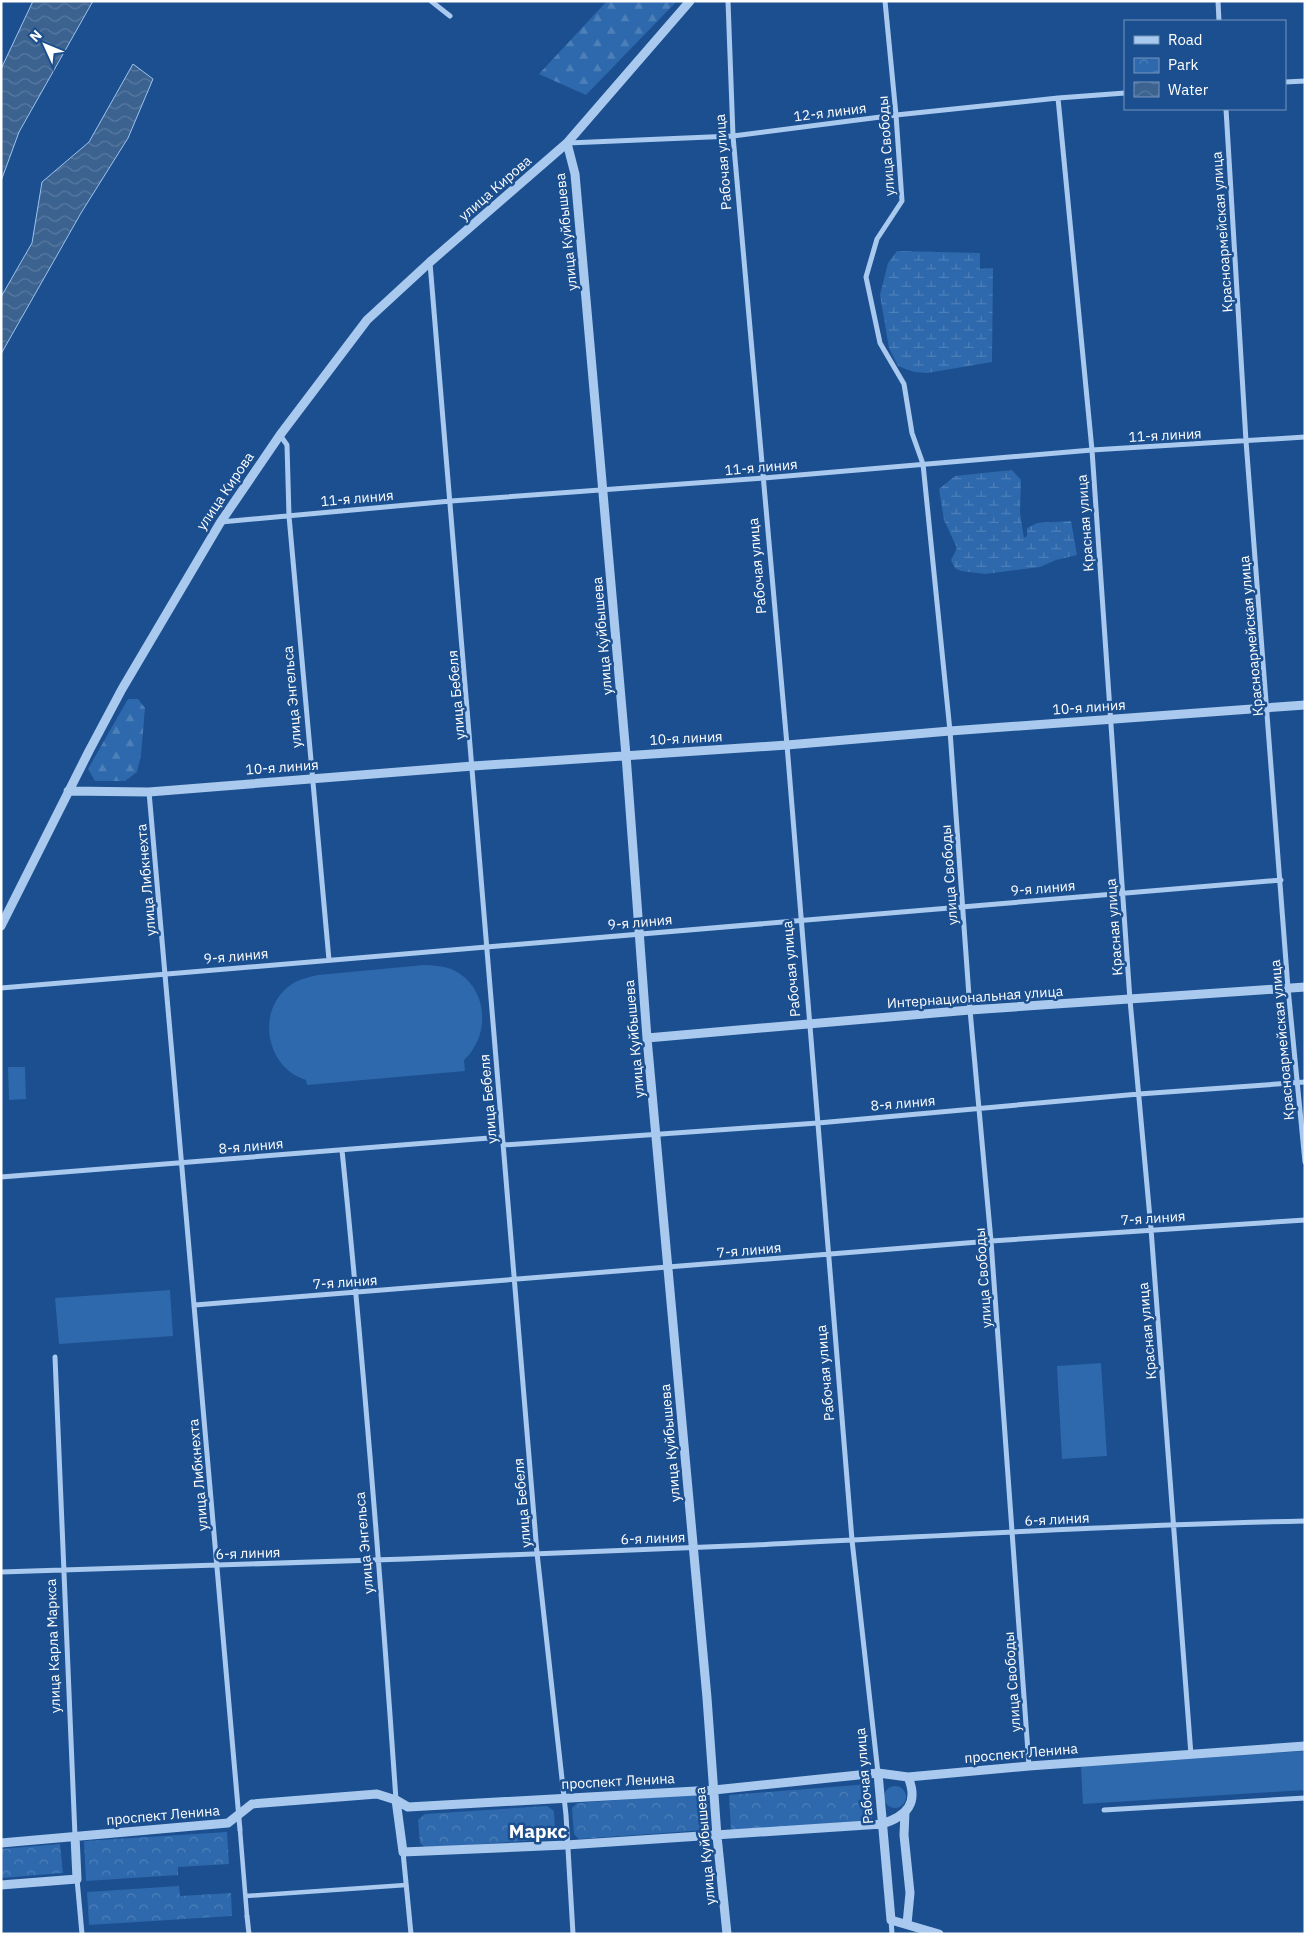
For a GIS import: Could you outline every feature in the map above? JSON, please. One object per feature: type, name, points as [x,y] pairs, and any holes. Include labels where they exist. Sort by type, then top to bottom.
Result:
[{"type":"street","points":[[431,1],[450,16]]},
{"type":"street","name":"улица Кирова","points":[[1,926],[122,689],[220,522],[280,435],[367,320],[430,262],[567,143],[690,1]]},
{"type":"street","name":"Рабочая улица","points":[[728,1],[733,136],[787,745],[852,1540],[878,1773],[892,1934]]},
{"type":"street","name":"улица Свободы","points":[[884,1],[896,115],[902,201],[878,240],[866,276],[880,343],[904,384],[912,433],[923,464],[950,731],[970,1010],[991,1241],[1030,1766]]},
{"type":"street","points":[[1218,1],[1219,20]]},
{"type":"street","points":[[1286,82],[1305,81]]},
{"type":"street","name":"12-я линия","points":[[567,143],[733,136],[896,115],[1124,93]]},
{"type":"street","name":"Красная улица","points":[[1058,98],[1092,450],[1130,1000],[1151,1229],[1191,1755]]},
{"type":"street","name":"Красноармейская улица","points":[[1226,110],[1246,441],[1288,988],[1305,1162]]},
{"type":"street","name":"улица Куйбышева","points":[[567,143],[575,174],[604,490],[647,1038],[708,1698],[717,1836],[727,1934]]},
{"type":"street","name":"улица Бебеля","points":[[430,262],[473,766],[502,1137],[516,1280],[537,1553],[563,1798],[573,1934]]},
{"type":"street","name":"улица Энгельса","points":[[280,435],[287,445],[289,516],[329,960]]},
{"type":"street","name":"11-я линия","points":[[220,522],[451,501],[764,478],[1092,450],[1305,437]]},
{"type":"street","name":"10-я линия","points":[[68,792],[149,792],[473,766],[787,745],[1305,705]]},
{"type":"street","name":"улица Либкнехта","points":[[149,792],[249,1934]]},
{"type":"street","name":"9-я линия","points":[[1,988],[1280,880]]},
{"type":"street","name":"Интернациональная улица","points":[[647,1038],[970,1010],[1305,987]]},
{"type":"street","name":"8-я линия","points":[[503,1145],[818,1122],[1138,1094],[1305,1082]]},
{"type":"street","name":"8-я линия","points":[[1,1177],[502,1137]]},
{"type":"street","name":"улица Энгельса","points":[[342,1150],[357,1292],[396,1800],[411,1934]]},
{"type":"street","name":"7-я линия","points":[[194,1305],[991,1241],[1305,1220]]},
{"type":"street","name":"улица Карла Маркса","points":[[55,1357],[77,1879],[82,1934]]},
{"type":"street","name":"6-я линия","points":[[1,1572],[379,1560],[1013,1533],[1174,1524],[1305,1521]]},
{"type":"street","name":"проспект Ленина","points":[[1,1843],[228,1823],[252,1804],[377,1794],[396,1800],[408,1808],[714,1790],[878,1773],[908,1777],[1305,1746]]},
{"type":"street","points":[[403,1852],[566,1845],[882,1824],[895,1820],[905,1812],[912,1800],[913,1788],[908,1777]]},
{"type":"street","points":[[1104,1810],[1305,1798]]},
{"type":"street","points":[[905,1812],[904,1835],[910,1893],[906,1929]]},
{"type":"street","points":[[1,1885],[77,1879]]},
{"type":"street","points":[[246,1896],[406,1885]]},
{"type":"street","points":[[891,1920],[906,1929],[939,1934]]},
{"type":"green space","points":[[607,1],[677,1],[586,95],[539,74]]},
{"type":"green space","points":[[897,251],[980,253],[980,269],[993,268],[992,362],[927,373],[914,372],[898,366],[889,348],[880,295],[888,263]]},
{"type":"green space","points":[[1012,470],[1021,480],[1020,513],[1024,538],[1027,536],[1027,528],[1037,523],[1071,521],[1077,555],[1056,560],[1040,567],[985,574],[961,571],[955,568],[951,560],[957,548],[944,520],[939,489],[955,476]]},
{"type":"green space","points":[[128,699],[138,699],[145,708],[141,755],[137,772],[125,781],[95,781],[88,769]]},
{"type":"green space","points":[[424,965],[451,969],[463,976],[473,986],[479,998],[482,1024],[479,1037],[473,1049],[464,1060],[465,1071],[307,1085],[306,1080],[292,1073],[281,1063],[274,1051],[269,1022],[273,1008],[280,995],[292,984],[301,979],[318,975]]},
{"type":"green space","points":[[8,1067],[25,1067],[26,1099],[9,1100]]},
{"type":"green space","points":[[170,1290],[173,1336],[59,1344],[55,1298]]},
{"type":"green space","points":[[1101,1363],[1107,1456],[1062,1459],[1057,1366]]},
{"type":"green space","points":[[1305,1751],[1305,1790],[1083,1804],[1081,1766]]},
{"type":"green space","points":[[870,1784],[872,1820],[731,1831],[729,1795]]},
{"type":"green space","points":[[895,1786],[903,1789],[906,1797],[903,1805],[895,1808],[887,1805],[884,1797],[887,1789]]},
{"type":"green space","points":[[702,1794],[705,1830],[579,1839],[574,1834],[572,1808],[577,1803]]},
{"type":"green space","points":[[547,1806],[554,1811],[555,1834],[550,1839],[426,1848],[420,1843],[418,1820],[425,1814]]},
{"type":"green space","points":[[227,1832],[229,1864],[178,1867],[178,1875],[86,1881],[84,1841]]},
{"type":"green space","points":[[60,1844],[63,1873],[1,1878],[1,1849]]},
{"type":"green space","points":[[179,1886],[180,1896],[231,1893],[232,1916],[89,1925],[87,1892]]},
{"type":"water","points":[[33,1],[93,1],[19,132],[1,181],[1,69]]},
{"type":"water","points":[[133,64],[153,79],[128,138],[81,213],[1,354],[1,297],[32,243],[42,182],[89,142]]},
{"type":"district","name":"Маркс","points":[[538,1831]]}]
